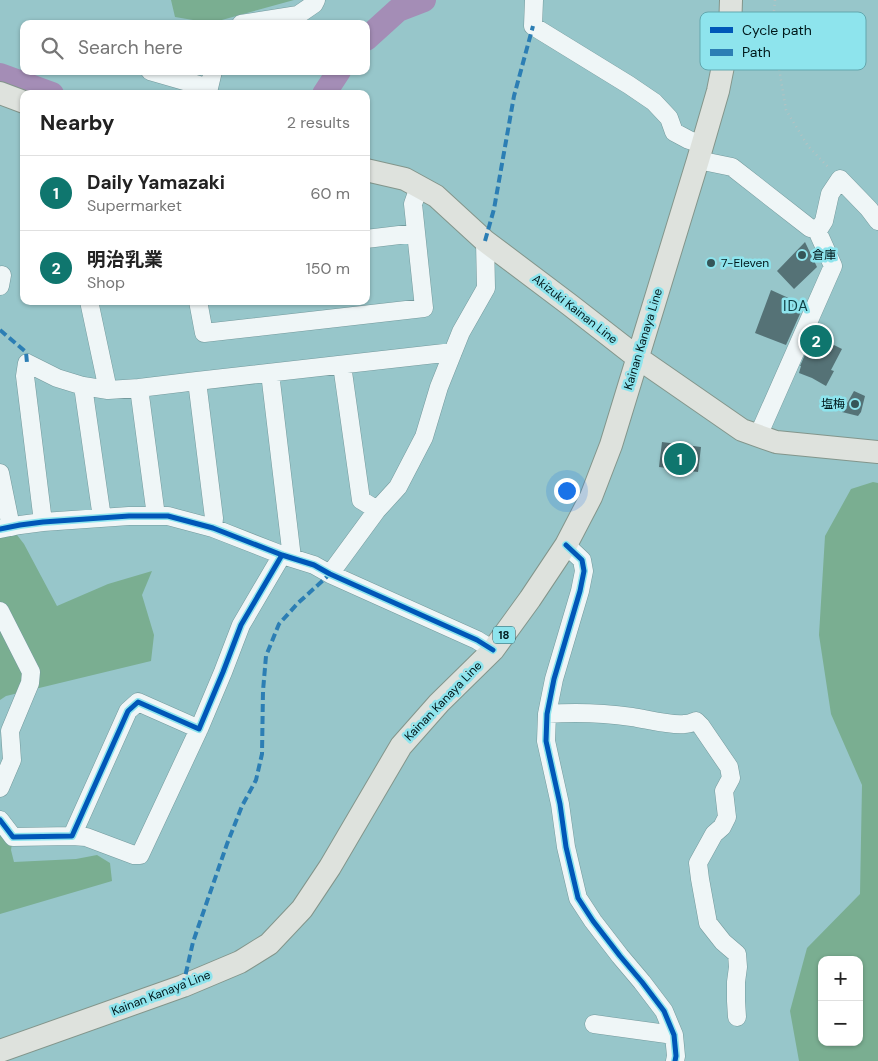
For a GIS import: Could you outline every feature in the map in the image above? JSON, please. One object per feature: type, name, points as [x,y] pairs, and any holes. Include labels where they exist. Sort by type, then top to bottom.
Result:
[{"type":"main road","name":"Kainan Kanaya Line","points":[[0,1051],[183,986],[240,962],[269,944],[302,909],[330,868],[401,746],[439,703],[493,650],[566,545],[591,497],[611,445],[638,358],[700,152],[722,70]]},
{"type":"main road","points":[[0,93],[20,100]]},
{"type":"main road","name":"Akizuki Kainan Line","points":[[370,171],[405,179],[436,196],[485,241],[638,358],[742,430],[776,442],[878,452]]},
{"type":"street","points":[[264,20],[298,14],[314,4],[316,0]]},
{"type":"street","points":[[534,4],[532,26],[654,102],[669,118],[674,132],[689,140],[700,152],[732,167],[810,228],[819,229],[824,221],[830,194],[840,179],[878,221]]},
{"type":"street","points":[[164,75],[209,88],[212,75]]},
{"type":"street","points":[[199,305],[204,333],[424,308],[413,204],[419,187]]},
{"type":"street","points":[[758,436],[833,266],[816,228]]},
{"type":"street","points":[[370,239],[416,233]]},
{"type":"street","points":[[330,574],[377,510],[398,487],[424,437],[439,387],[461,332],[486,288],[485,241]]},
{"type":"street","points":[[90,305],[108,390]]},
{"type":"street","points":[[43,522],[25,376],[28,364],[57,378],[83,386],[108,390],[453,352]]},
{"type":"street","points":[[342,364],[361,500],[377,510]]},
{"type":"street","points":[[0,820],[13,837],[86,837],[134,855],[140,854],[198,729],[241,625],[287,557],[270,373]]},
{"type":"street","points":[[197,381],[214,518],[213,528]]},
{"type":"street","points":[[83,386],[102,518]]},
{"type":"street","points":[[139,388],[156,516]]},
{"type":"street","points":[[0,473],[5,528],[43,522],[168,516],[213,528],[287,557],[314,565],[477,640],[493,650]]},
{"type":"street","points":[[566,545],[582,560],[584,571],[554,679],[547,714],[546,741],[560,804],[566,847],[578,898],[593,921],[664,1011],[674,1035],[675,1061]]},
{"type":"street","points":[[0,611],[30,672],[30,683],[10,731],[12,760],[0,788]]},
{"type":"street","points":[[72,836],[128,711],[138,702],[198,729]]},
{"type":"street","points":[[547,714],[571,712],[596,714],[683,725],[696,721],[729,768],[731,778],[724,791],[727,816],[722,827],[714,834],[698,863],[708,923],[723,942],[737,954],[737,1017]]},
{"type":"street","points":[[594,1024],[674,1035]]},
{"type":"path","points":[[779,70],[786,110],[808,146],[840,179]]},
{"type":"green space","points":[[171,0],[294,0],[222,20],[193,20],[175,17]]},
{"type":"green space","points":[[873,482],[878,483],[878,1061],[799,1061],[790,1011],[807,948],[860,894],[862,785],[831,714],[819,635],[825,536],[851,489]]},
{"type":"green space","points":[[0,513],[24,544],[57,606],[108,584],[152,571],[142,595],[154,635],[151,661],[6,696],[0,700]]},
{"type":"green space","points":[[0,824],[13,837],[11,850],[14,862],[76,859],[97,855],[110,863],[112,881],[0,914]]},
{"type":"building","name":"倉庫","points":[[805,242],[817,267],[794,289],[777,271]]},
{"type":"building","points":[[771,290],[804,305],[786,345],[755,333]]},
{"type":"building","points":[[815,332],[828,337],[826,341],[842,349],[831,370],[834,371],[826,386],[799,373],[800,366]]},
{"type":"building","name":"塩梅","points":[[854,391],[865,396],[861,412],[858,416],[842,412]]},
{"type":"building","points":[[662,442],[701,447],[698,472],[659,467]]},
{"type":"waterway","points":[[370,35],[398,10],[424,0]]},
{"type":"waterway","points":[[0,75],[41,90]]},
{"type":"waterway","points":[[327,90],[336,75]]},
{"type":"marked path","points":[[485,241],[494,209],[514,96],[533,26]]},
{"type":"marked path","points":[[0,330],[26,352],[27,363]]},
{"type":"marked path","points":[[183,986],[193,942],[227,844],[242,806],[256,780],[262,754],[263,691],[266,656],[279,624],[298,603],[330,574]]},
{"type":"cycle path","points":[[0,529],[43,522],[129,516],[168,516],[213,528],[282,555],[314,565],[477,640],[493,650]]},
{"type":"cycle path","points":[[566,545],[582,560],[584,571],[554,679],[547,714],[546,741],[560,804],[566,847],[578,898],[593,921],[664,1011],[674,1035],[675,1061]]},
{"type":"cycle path","points":[[0,820],[13,837],[72,836],[128,711],[138,702],[199,729],[241,625],[282,555]]},
{"type":"place","name":"倉庫","points":[[802,255]]},
{"type":"place","name":"7-Eleven","points":[[711,263]]},
{"type":"place","name":"明治乳業","points":[[816,341]]},
{"type":"place","name":"塩梅","points":[[855,404]]},
{"type":"place","name":"Daily Yamazaki","points":[[680,459]]},
{"type":"district","name":"IDA","points":[[796,306]]}]
